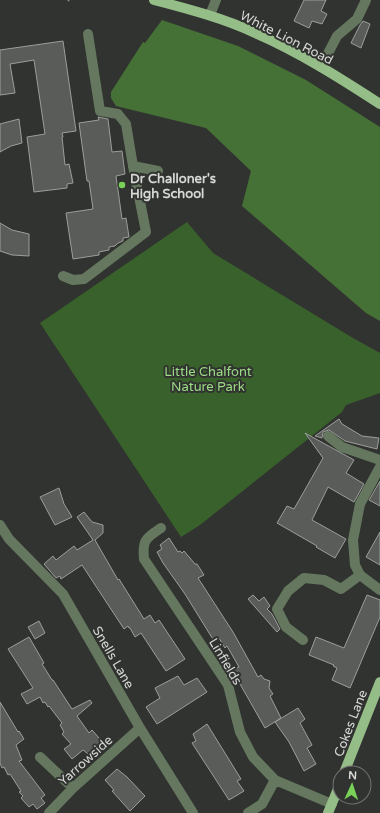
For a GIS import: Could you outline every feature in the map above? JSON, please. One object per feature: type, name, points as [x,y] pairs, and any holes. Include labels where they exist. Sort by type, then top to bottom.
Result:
[{"type":"main road","name":"White Lion Road","points":[[154,0],[210,15],[256,33],[321,67],[380,104]]},
{"type":"main road","name":"Cokes Lane","points":[[347,765],[380,682]]},
{"type":"street","points":[[210,15],[216,0]]},
{"type":"street","points":[[321,67],[337,36],[357,19],[366,0]]},
{"type":"street","points":[[63,276],[73,280],[84,279],[146,232],[126,124],[118,114],[100,110],[88,34]]},
{"type":"street","points":[[133,166],[158,171]]},
{"type":"street","points":[[328,436],[342,447],[380,460]]},
{"type":"street","points":[[380,467],[360,504],[353,540],[355,565],[360,575],[380,590]]},
{"type":"street","name":"Snells Lane","points":[[0,525],[9,539],[63,594],[140,728],[194,813]]},
{"type":"street","name":"Linfields","points":[[161,528],[147,537],[143,546],[144,559],[228,685],[240,732],[253,757],[276,780],[330,808]]},
{"type":"street","points":[[303,640],[286,627],[277,609],[288,591],[304,578],[324,580],[341,589],[360,575]]},
{"type":"street","name":"Yarrowside","points":[[49,813],[73,788],[140,728]]},
{"type":"street","points":[[40,757],[73,788]]},
{"type":"street","points":[[248,813],[262,804],[276,780]]},
{"type":"green space","points":[[162,20],[238,46],[306,80],[380,127],[380,321],[366,313],[242,206],[251,171],[206,128],[116,106],[111,98],[111,92],[143,42],[145,43]]},
{"type":"green space","name":"Little Chalfont Nature Park","points":[[187,222],[213,253],[380,353],[380,393],[346,405],[342,412],[200,525],[181,537],[40,323]]},
{"type":"building","points":[[304,0],[326,0],[321,11],[327,14],[322,24],[312,21],[309,28],[294,21]]},
{"type":"building","points":[[363,21],[370,24],[361,48],[351,43]]},
{"type":"building","points":[[63,41],[76,131],[62,133],[62,137],[65,165],[69,164],[73,183],[67,184],[67,188],[34,192],[27,137],[45,134],[34,60],[10,64],[15,93],[0,95],[0,50]]},
{"type":"building","points":[[98,117],[108,119],[112,152],[122,151],[125,174],[116,176],[122,219],[126,218],[129,237],[123,238],[123,241],[115,246],[109,247],[109,250],[99,252],[99,255],[73,259],[66,213],[93,209],[89,181],[87,181],[79,123],[99,120]]},
{"type":"building","points":[[19,119],[22,143],[11,146],[0,152],[0,124]]},
{"type":"building","points":[[0,223],[12,230],[29,234],[29,256],[12,255],[0,251]]},
{"type":"building","points":[[339,419],[342,424],[362,436],[379,438],[377,449],[345,441],[329,430],[323,432],[322,438],[315,436]]},
{"type":"building","points":[[305,433],[354,460],[346,473],[364,484],[354,502],[328,487],[312,520],[346,539],[335,558],[277,523],[287,506],[294,509],[323,458]]},
{"type":"building","points":[[380,481],[380,506],[369,500]]},
{"type":"building","points":[[59,488],[64,504],[72,517],[55,525],[40,497]]},
{"type":"building","points":[[84,512],[92,522],[103,525],[103,533],[95,540],[118,580],[119,579],[144,619],[150,615],[155,623],[159,620],[185,659],[166,671],[141,633],[135,637],[128,626],[124,629],[82,565],[61,579],[60,576],[56,578],[44,564],[53,556],[56,560],[74,546],[77,550],[93,540],[77,517]]},
{"type":"building","points":[[380,532],[380,565],[366,557]]},
{"type":"building","points":[[169,538],[178,552],[180,551],[182,553],[184,551],[195,564],[197,564],[204,575],[198,578],[233,632],[258,677],[261,675],[264,679],[270,681],[269,688],[273,694],[270,696],[281,718],[265,728],[232,670],[239,667],[227,646],[225,648],[219,638],[214,641],[157,552],[162,549],[160,545]]},
{"type":"building","points":[[253,595],[259,601],[264,597],[270,606],[267,609],[272,614],[280,629],[277,632],[248,599]]},
{"type":"building","points":[[367,595],[380,600],[380,617],[350,688],[332,680],[337,668],[333,666],[334,665],[309,655],[316,637],[344,648]]},
{"type":"building","points":[[39,621],[45,633],[35,639],[28,627]]},
{"type":"building","points":[[29,637],[44,663],[42,664],[72,709],[90,700],[92,703],[77,716],[89,733],[92,730],[100,739],[98,741],[104,748],[92,757],[83,750],[72,759],[64,749],[71,744],[62,734],[64,732],[60,725],[62,723],[49,706],[48,707],[45,702],[43,703],[40,697],[27,704],[21,694],[33,688],[8,649]]},
{"type":"building","points":[[178,676],[184,685],[197,678],[207,692],[157,724],[146,707],[160,698],[155,688]]},
{"type":"building","points":[[0,702],[18,732],[19,731],[24,739],[16,745],[22,760],[19,761],[45,795],[41,798],[45,803],[37,809],[33,804],[29,807],[21,798],[23,796],[19,792],[21,791],[10,774],[8,775],[4,767],[2,768],[0,763]]},
{"type":"building","points":[[298,708],[305,719],[300,723],[312,745],[307,748],[316,764],[304,771],[289,742],[275,722]]},
{"type":"building","points":[[207,724],[241,779],[237,781],[244,791],[229,800],[192,743],[196,741],[193,734]]},
{"type":"building","points":[[117,769],[145,796],[130,811],[112,791],[114,790],[105,780]]},
{"type":"place","name":"Dr Challoner's High School","points":[[122,185]]}]
